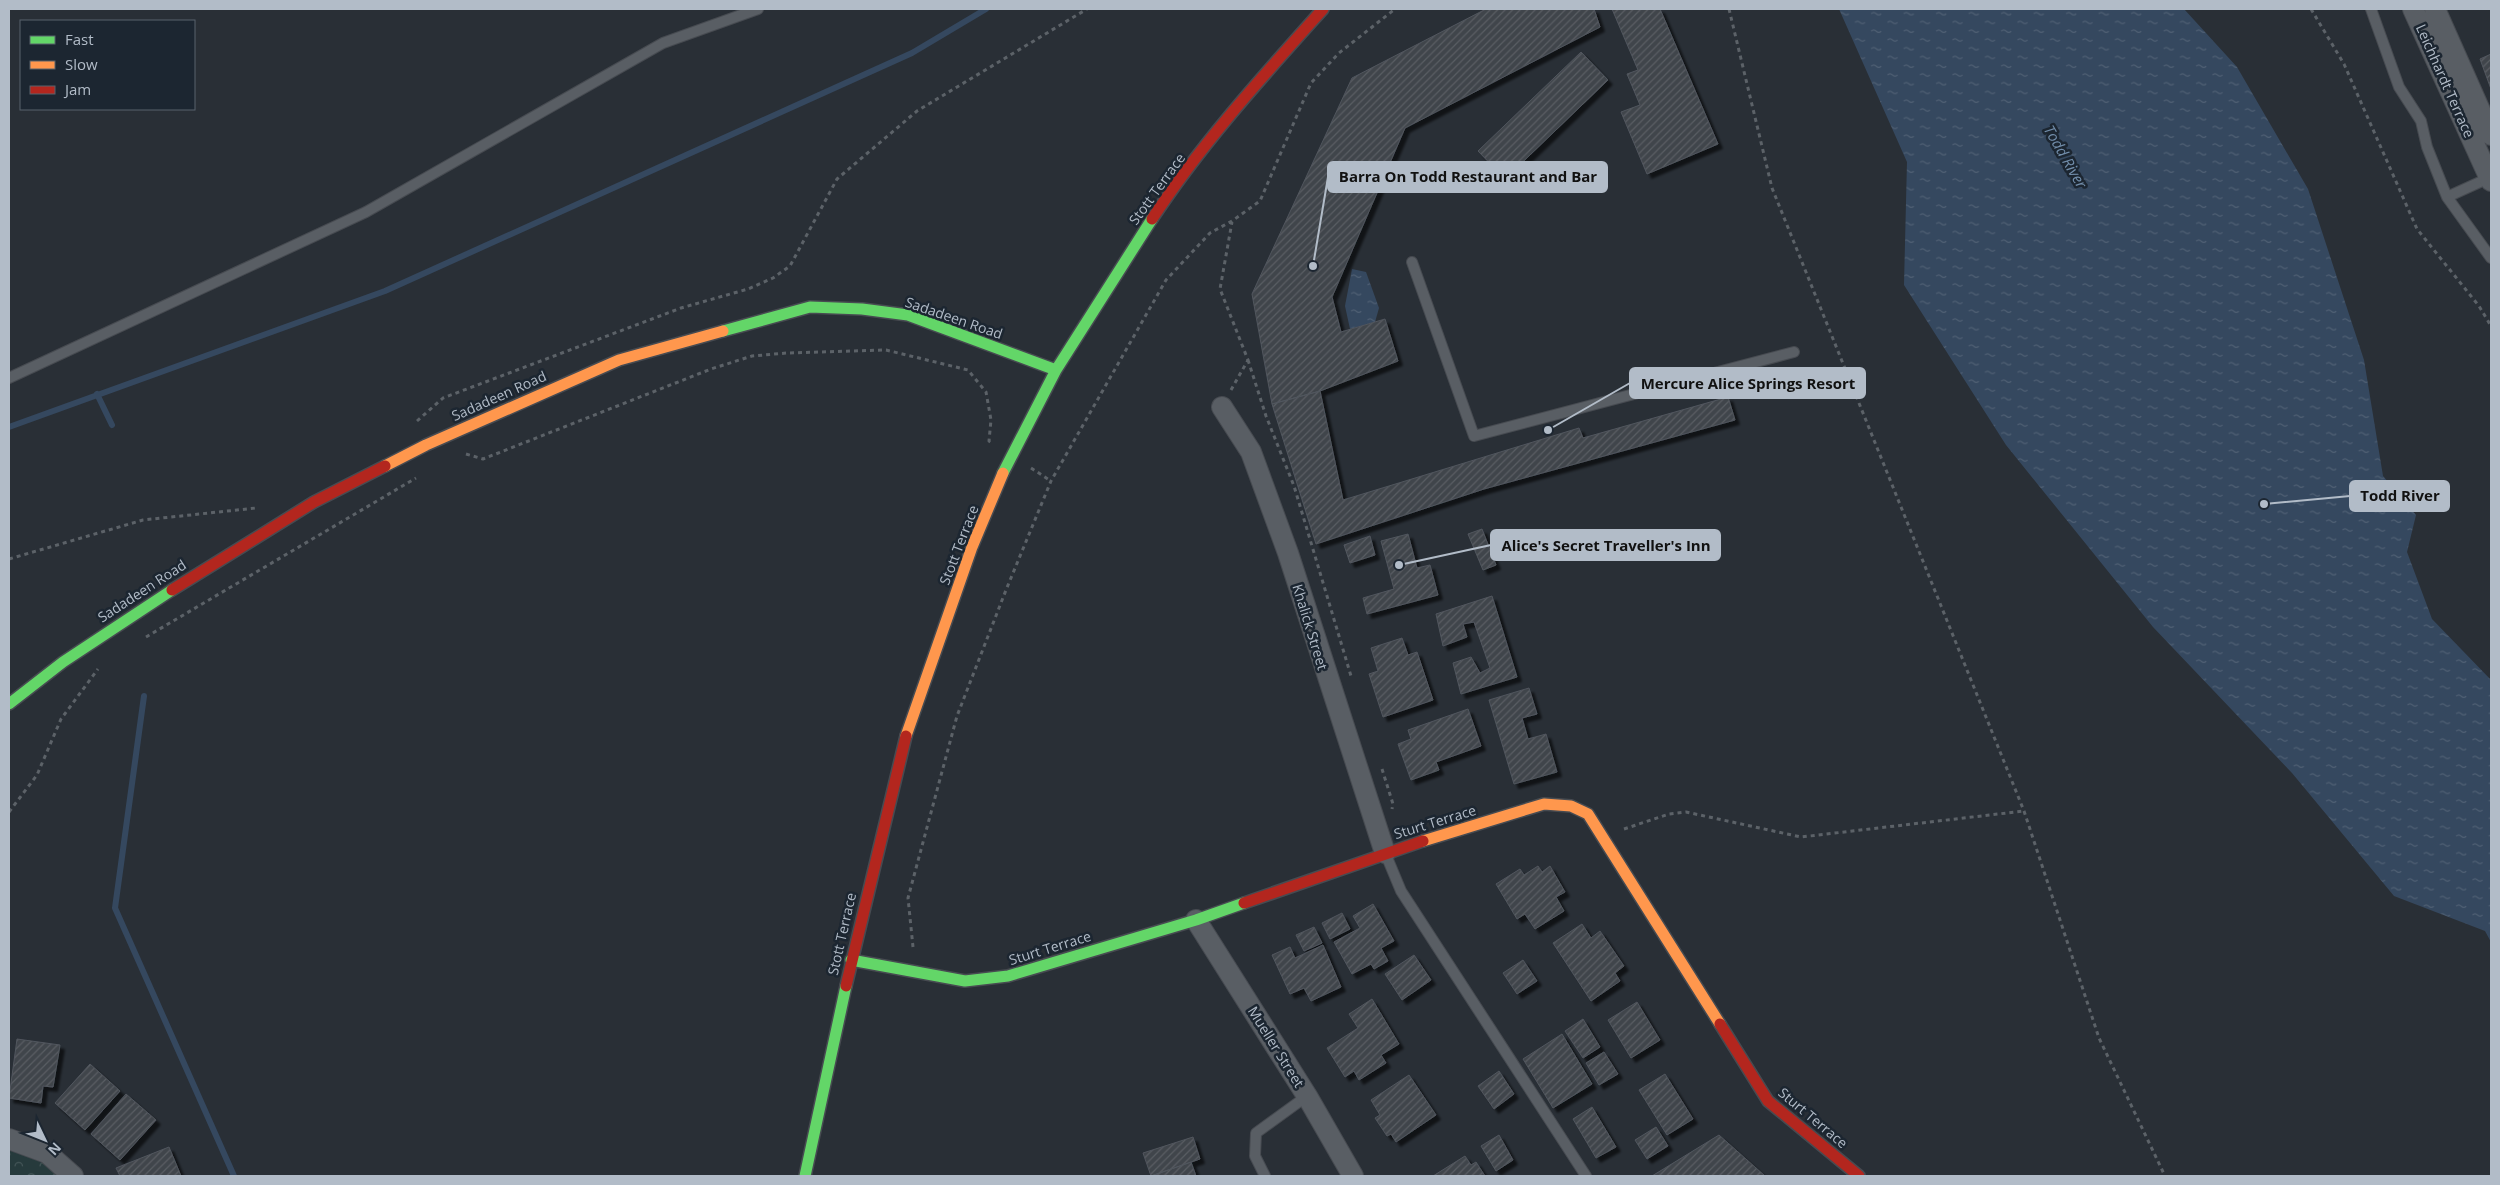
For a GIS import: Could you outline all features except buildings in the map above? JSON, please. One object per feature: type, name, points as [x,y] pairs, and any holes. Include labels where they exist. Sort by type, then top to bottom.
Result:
[{"type":"street","name":"Stott Terrace","points":[[805,1176],[851,960],[904,742],[972,547],[1011,455],[1056,370],[1169,193],[1268,70],[1323,9]]},
{"type":"street","name":"Leichhardt Terrace","points":[[2413,9],[2491,179]]},
{"type":"street","name":"Leichhardt Terrace","points":[[2435,9],[2491,135]]},
{"type":"street","name":"Sadadeen Road","points":[[9,704],[64,662],[158,598],[314,502],[426,445],[619,360],[810,307],[862,309],[908,315],[1056,370]]},
{"type":"street","name":"Khalick Street","points":[[1222,407],[1251,452],[1288,553],[1385,853]]},
{"type":"street","name":"Sturt Terrace","points":[[851,960],[965,981],[1008,976],[1196,920],[1385,853],[1544,804],[1571,806],[1588,814],[1768,1101],[1859,1176]]},
{"type":"street","name":"Mueller Street","points":[[1196,920],[1307,1096],[1353,1176]]},
{"type":"street","points":[[9,1139],[47,1153],[73,1176]]},
{"type":"lane","points":[[9,378],[366,212],[663,44],[758,9]]},
{"type":"lane","points":[[2371,9],[2399,87],[2420,121],[2447,197],[2491,258]]},
{"type":"lane","points":[[2447,197],[2491,179]]},
{"type":"lane","points":[[1412,262],[1474,436],[1794,352]]},
{"type":"lane","points":[[1385,853],[1401,891],[1586,1176]]},
{"type":"lane","points":[[1265,1176],[1255,1156],[1256,1133],[1307,1096]]},
{"type":"path","points":[[426,445],[416,423],[443,398],[681,308],[748,289],[773,278],[790,266],[837,179],[917,111],[1087,9]]},
{"type":"path","points":[[915,972],[908,898],[957,716],[1051,481],[1166,280],[1210,233],[1232,221],[1260,200],[1311,83],[1339,53],[1395,9]]},
{"type":"path","points":[[1729,9],[1772,188],[1960,648],[2024,811],[2099,1038],[2165,1176]]},
{"type":"path","points":[[2311,9],[2344,64],[2417,229],[2479,306],[2491,326]]},
{"type":"path","points":[[1222,407],[1248,360],[1220,289],[1232,221]]},
{"type":"path","points":[[457,456],[465,454],[482,459],[711,369],[752,356],[886,350],[968,370],[986,392],[991,420],[988,441],[1051,481]]},
{"type":"path","points":[[145,638],[410,484],[422,474]]},
{"type":"path","points":[[9,559],[143,520],[257,508]]},
{"type":"path","points":[[9,812],[37,775],[62,719],[103,662]]},
{"type":"path","points":[[1603,837],[1669,814],[1686,812],[1800,836],[2024,811]]},
{"type":"green space","points":[[9,1139],[73,1176],[9,1176]]},
{"type":"water","points":[[1839,9],[2184,9],[2237,67],[2308,189],[2364,360],[2383,476],[2416,515],[2407,552],[2432,619],[2491,680],[2491,942],[2485,931],[2394,896],[2292,773],[2153,627],[2006,445],[1904,285],[1907,162]]},
{"type":"water","points":[[1352,269],[1366,272],[1379,308],[1375,322],[1350,329],[1345,306]]},
{"type":"waterway","points":[[9,427],[385,291],[912,53],[986,9]]},
{"type":"waterway","points":[[97,394],[112,425]]},
{"type":"waterway","points":[[144,696],[115,908],[234,1176]]},
{"type":"traffic: fast","points":[[1003,473],[1056,370],[1152,219]]},
{"type":"traffic: fast","points":[[723,331],[810,307],[862,309],[908,315],[1056,370]]},
{"type":"traffic: fast","points":[[9,704],[63,662],[172,590]]},
{"type":"traffic: fast","points":[[851,960],[965,981],[1008,976],[1196,920],[1244,903]]},
{"type":"traffic: fast","points":[[805,1176],[846,986]]},
{"type":"traffic: slow","points":[[385,466],[426,445],[619,360],[723,331]]},
{"type":"traffic: slow","points":[[906,736],[972,547],[1003,473]]},
{"type":"traffic: slow","points":[[1423,841],[1544,804],[1571,806],[1588,814],[1720,1024]]},
{"type":"traffic: jam","points":[[1152,219],[1212,137],[1255,85],[1323,9]]},
{"type":"traffic: jam","points":[[172,590],[314,502],[385,466]]},
{"type":"traffic: jam","points":[[846,986],[906,736]]},
{"type":"traffic: jam","points":[[1244,903],[1423,841]]},
{"type":"traffic: jam","points":[[1720,1024],[1768,1101],[1859,1176]]},
{"type":"place","name":"Barra On Todd Restaurant and Bar","points":[[1313,266]]},
{"type":"place","name":"Mercure Alice Springs Resort","points":[[1548,430]]},
{"type":"place","name":"Todd River","points":[[2264,504]]},
{"type":"place","name":"Alice's Secret Traveller's Inn","points":[[1399,565]]}]
